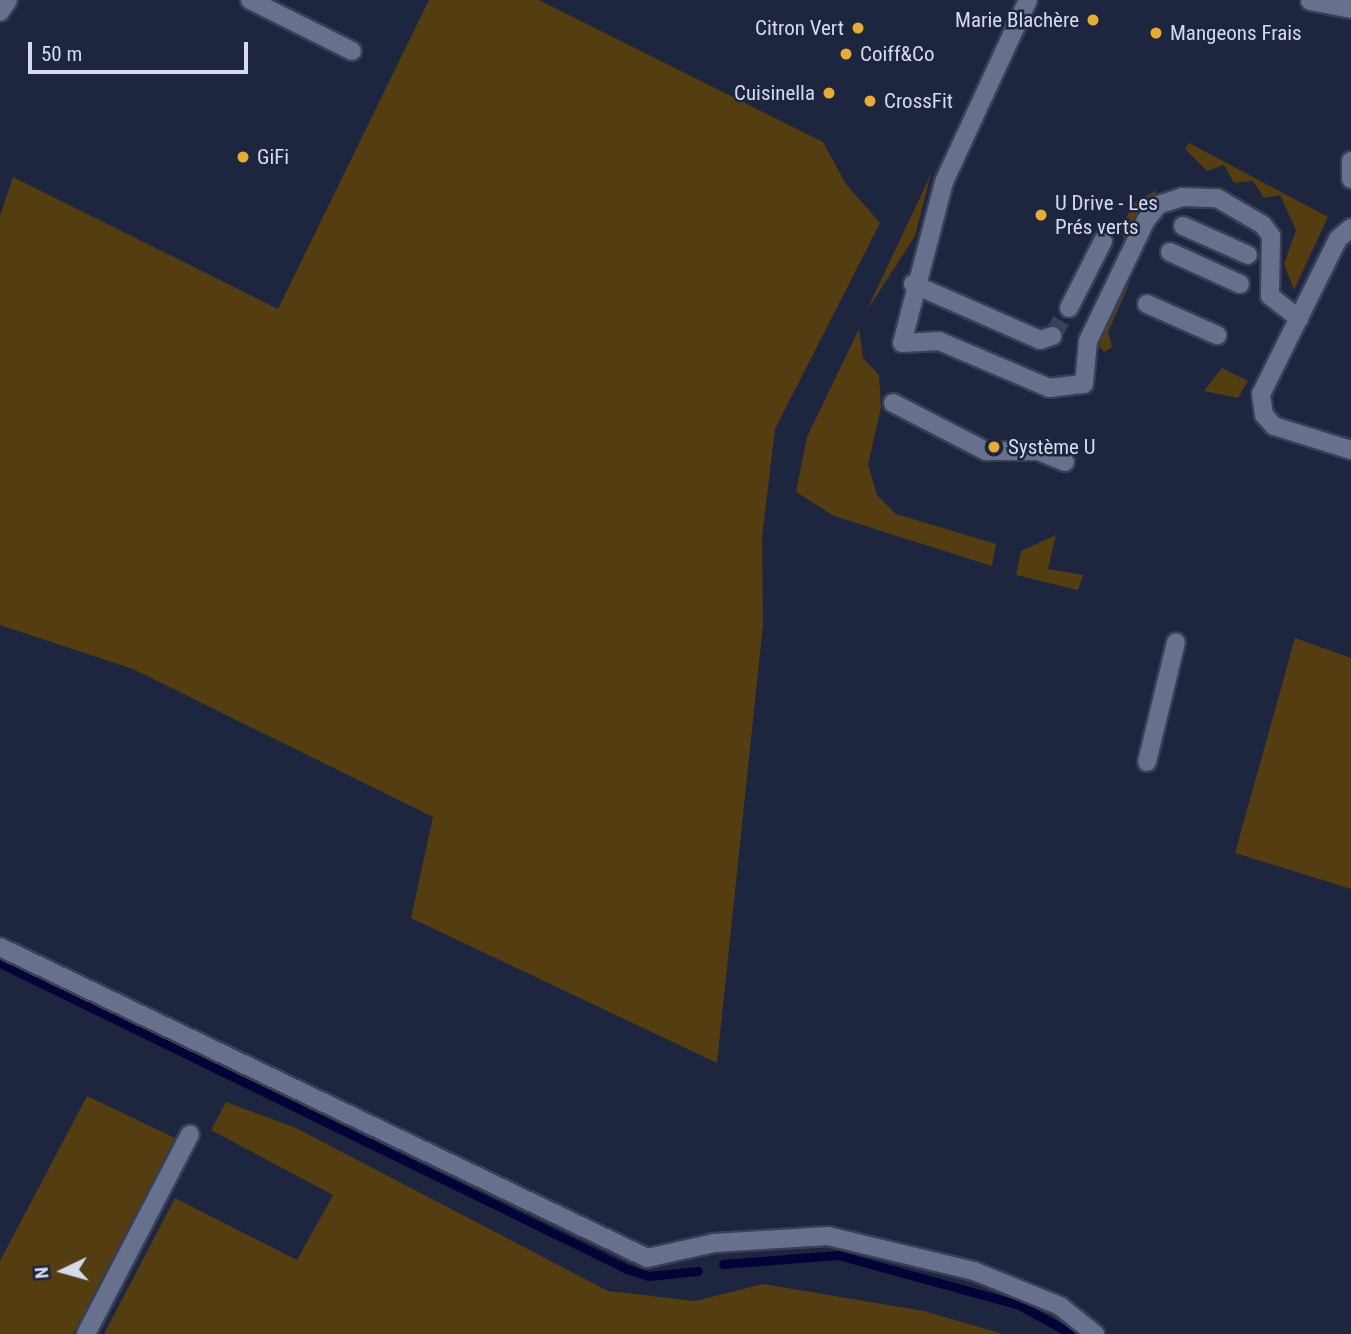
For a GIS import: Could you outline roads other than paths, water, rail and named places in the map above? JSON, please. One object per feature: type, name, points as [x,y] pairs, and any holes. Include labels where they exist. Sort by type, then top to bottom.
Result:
[{"type":"street","points":[[0,12],[8,0]]},
{"type":"street","points":[[250,0],[352,51]]},
{"type":"street","points":[[1028,0],[944,182],[912,285],[902,343],[939,341],[1049,388],[1084,384],[1088,341],[1146,220],[1158,205],[1182,197],[1217,198],[1263,225],[1270,236],[1270,296],[1299,319]]},
{"type":"street","points":[[1310,1],[1351,9]]},
{"type":"street","points":[[1351,161],[1351,179]]},
{"type":"street","points":[[1183,226],[1248,256]]},
{"type":"street","points":[[1351,228],[1338,239],[1261,394],[1264,415],[1274,426],[1351,450]]},
{"type":"street","points":[[1069,308],[1103,241]]},
{"type":"street","points":[[1170,252],[1240,284]]},
{"type":"street","points":[[912,285],[1040,340],[1052,336]]},
{"type":"street","points":[[1147,304],[1217,335]]},
{"type":"street","points":[[893,402],[986,451],[1038,451],[1065,462]]},
{"type":"street","points":[[1147,762],[1176,642]]},
{"type":"street","points":[[0,947],[647,1258],[714,1244],[828,1236],[974,1271],[1060,1306],[1095,1334]]},
{"type":"street","points":[[86,1334],[190,1134]]},
{"type":"waterway","points":[[0,963],[627,1269],[648,1276],[698,1271]]},
{"type":"waterway","points":[[723,1264],[838,1255],[1019,1305],[1072,1334]]},
{"type":"tunnel","points":[[1052,336],[1069,308]]},
{"type":"place","name":"Marie Blachère","points":[[1093,20]]},
{"type":"place","name":"Citron Vert","points":[[858,28]]},
{"type":"place","name":"Mangeons Frais","points":[[1156,33]]},
{"type":"place","name":"Coiff&Co","points":[[846,54]]},
{"type":"place","name":"Cuisinella","points":[[829,93]]},
{"type":"place","name":"CrossFit","points":[[870,101]]},
{"type":"place","name":"GiFi","points":[[243,157]]},
{"type":"place","name":"U Drive - Les Prés verts","points":[[1041,215]]},
{"type":"place","name":"Système U","points":[[994,447]]}]
